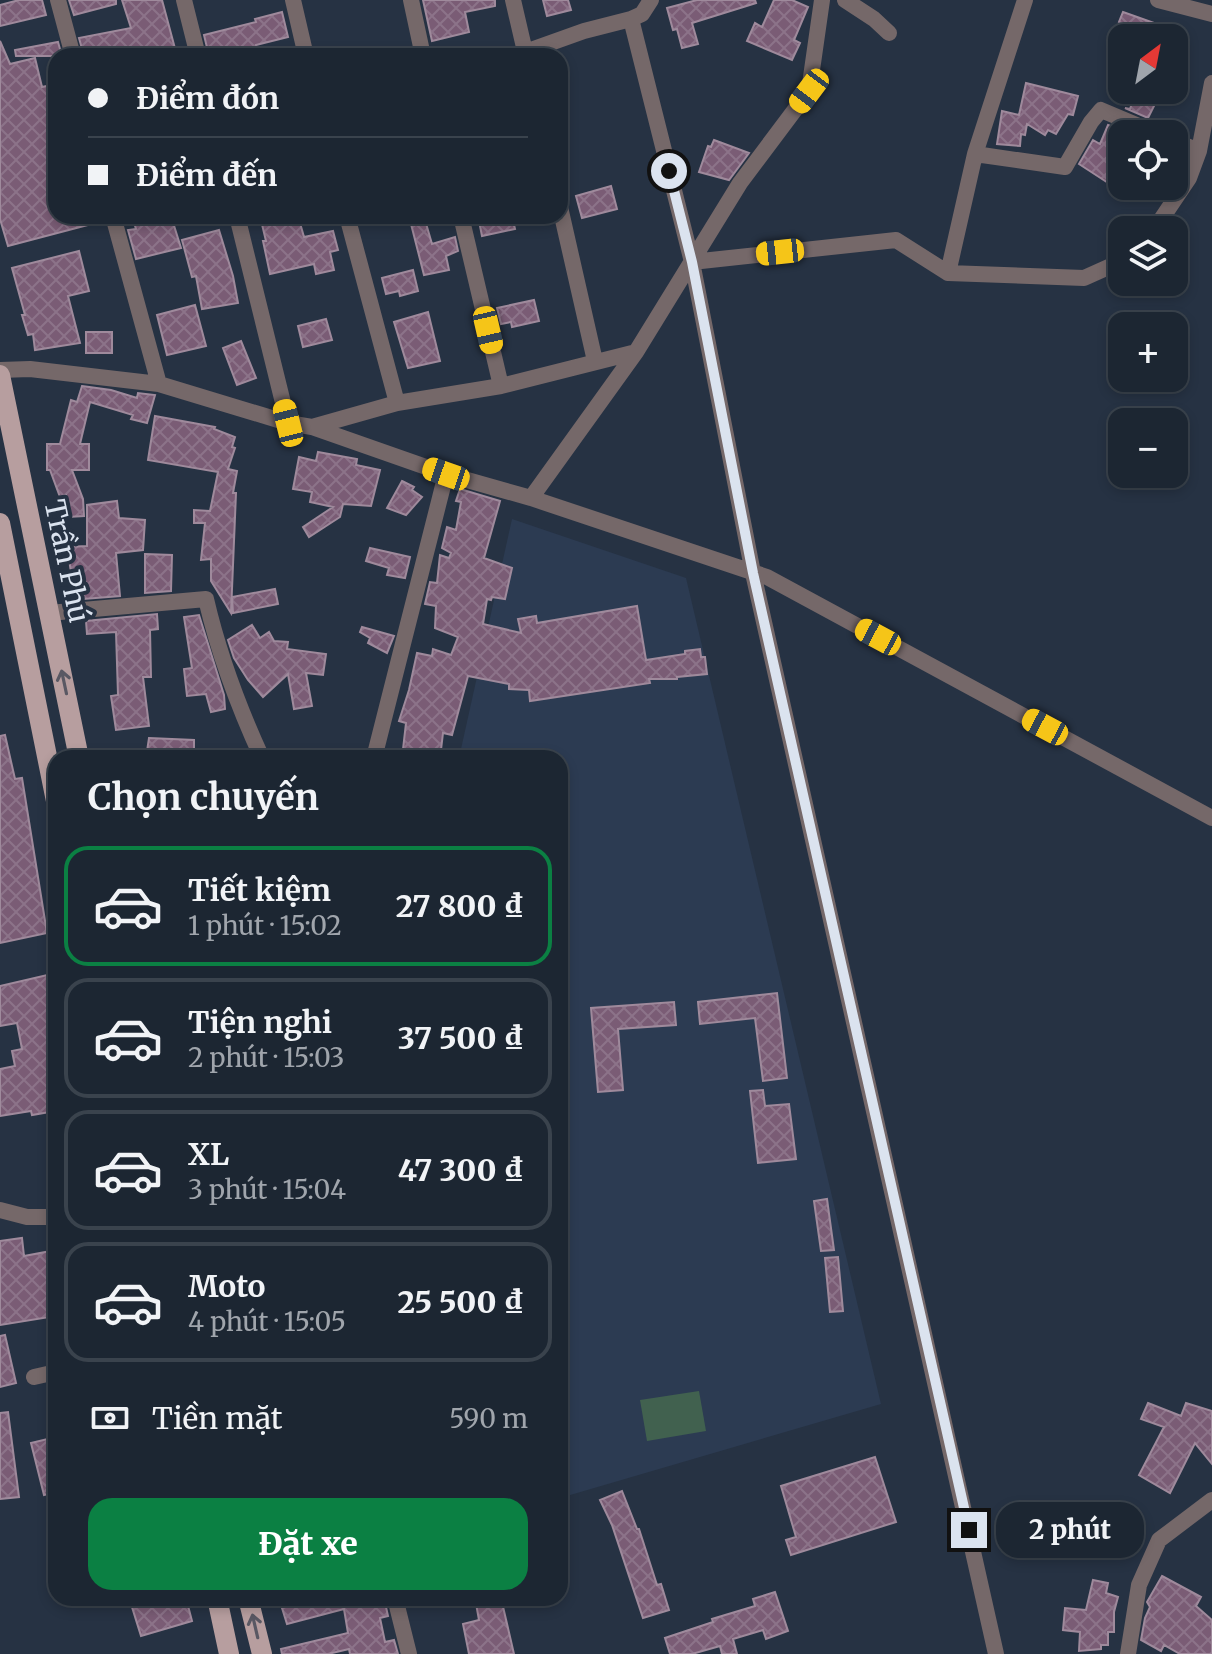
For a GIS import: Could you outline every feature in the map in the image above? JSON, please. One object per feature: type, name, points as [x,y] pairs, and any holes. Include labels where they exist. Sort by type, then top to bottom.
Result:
[{"type":"main road","name":"Trần Phú","points":[[0,372],[77,750]]},
{"type":"main road","name":"Trần Phú","points":[[0,523],[7,588],[48,766]]},
{"type":"main road","points":[[219,1606],[229,1654]]},
{"type":"main road","points":[[250,1606],[262,1654]]},
{"type":"street","points":[[58,0],[71,48]]},
{"type":"street","points":[[184,0],[196,48]]},
{"type":"street","points":[[293,0],[304,48]]},
{"type":"street","points":[[411,0],[421,48]]},
{"type":"street","points":[[513,0],[521,48]]},
{"type":"street","points":[[540,48],[584,31],[631,19],[642,14],[651,0]]},
{"type":"street","points":[[531,498],[636,352],[740,183],[809,91],[822,0]]},
{"type":"street","points":[[845,0],[889,33]]},
{"type":"street","points":[[948,273],[975,154],[1025,0]]},
{"type":"street","points":[[1158,0],[1212,14]]},
{"type":"street","points":[[631,19],[692,262],[753,573],[996,1654]]},
{"type":"street","points":[[1163,216],[1189,178],[1199,151],[1212,83]]},
{"type":"street","points":[[975,154],[1065,167],[1101,110],[1125,120]]},
{"type":"street","points":[[1188,147],[1199,151]]},
{"type":"street","points":[[115,224],[159,384]]},
{"type":"street","points":[[239,224],[288,423]]},
{"type":"street","points":[[349,224],[397,403]]},
{"type":"street","points":[[463,224],[501,386]]},
{"type":"street","points":[[564,224],[595,361]]},
{"type":"street","points":[[692,262],[896,240],[948,273],[1084,278],[1108,267]]},
{"type":"street","points":[[312,427],[397,403],[501,386],[636,352]]},
{"type":"street","points":[[0,372],[30,369],[159,384],[288,423],[312,427],[446,474],[531,498],[767,577],[1212,818]]},
{"type":"street","points":[[376,750],[446,474]]},
{"type":"street","points":[[49,613],[206,599],[226,670],[258,750]]},
{"type":"street","points":[[0,1210],[27,1217],[48,1217]]},
{"type":"street","points":[[34,1377],[48,1374]]},
{"type":"street","points":[[1128,1654],[1139,1585],[1159,1540],[1212,1500]]},
{"type":"street","points":[[397,1606],[409,1654]]},
{"type":"shaded area","points":[[512,519],[686,578],[881,1404],[568,1496],[568,750],[461,750]]},
{"type":"green space","points":[[699,1391],[706,1431],[647,1441],[640,1400]]},
{"type":"building","points":[[19,0],[42,0],[46,15],[0,26],[0,5]]},
{"type":"building","points":[[69,0],[116,0],[116,4],[74,15]]},
{"type":"building","points":[[122,0],[162,0],[175,48],[82,48],[79,38],[131,28]]},
{"type":"building","points":[[423,0],[495,0],[495,6],[465,12],[469,32],[432,41]]},
{"type":"building","points":[[543,0],[568,0],[571,10],[547,16]]},
{"type":"building","points":[[697,0],[755,0],[756,3],[692,23],[698,44],[682,48],[667,8]]},
{"type":"building","points":[[774,0],[792,0],[808,7],[794,40],[800,43],[792,60],[747,41],[755,23],[762,27]]},
{"type":"building","points":[[282,12],[288,37],[256,45],[257,48],[207,48],[204,35],[256,22],[255,19]]},
{"type":"building","points":[[1123,12],[1154,23],[1168,23],[1124,24],[1119,22]]},
{"type":"building","points":[[0,41],[10,64],[35,58],[42,87],[48,86],[48,224],[92,224],[8,246],[0,219]]},
{"type":"building","points":[[58,42],[60,48],[48,48],[48,56],[16,56],[15,50]]},
{"type":"building","points":[[1026,83],[1078,96],[1073,115],[1068,114],[1056,134],[1048,130],[1045,135],[1027,124],[1025,135],[1021,134],[1020,146],[997,144],[1002,111],[1019,115]]},
{"type":"building","points":[[1132,104],[1155,104],[1148,118],[1125,108],[1130,109]]},
{"type":"building","points":[[1108,125],[1108,183],[1079,164],[1093,140],[1100,144]]},
{"type":"building","points":[[714,140],[749,153],[729,180],[699,172],[708,146],[711,147]]},
{"type":"building","points":[[611,186],[617,209],[582,218],[576,196]]},
{"type":"building","points":[[134,224],[174,224],[181,248],[136,259],[128,230],[136,229]]},
{"type":"building","points":[[262,224],[300,224],[304,237],[333,231],[338,250],[330,252],[334,270],[316,274],[314,264],[270,274],[263,241],[266,241]]},
{"type":"building","points":[[411,224],[426,224],[432,244],[455,237],[458,251],[446,256],[449,270],[424,275]]},
{"type":"building","points":[[480,224],[514,224],[515,229],[482,236]]},
{"type":"building","points":[[219,230],[238,303],[202,309],[196,276],[192,277],[182,240]]},
{"type":"building","points":[[79,251],[89,291],[68,296],[80,343],[35,350],[33,334],[28,335],[22,315],[25,315],[12,268]]},
{"type":"building","points":[[413,270],[418,291],[400,296],[399,291],[386,294],[382,278]]},
{"type":"building","points":[[534,300],[539,321],[512,327],[511,322],[501,324],[497,308]]},
{"type":"building","points":[[195,305],[206,346],[167,355],[157,315]]},
{"type":"building","points":[[428,312],[440,361],[408,368],[394,322]]},
{"type":"building","points":[[326,319],[332,340],[303,347],[298,326]]},
{"type":"building","points":[[86,332],[112,332],[112,353],[86,353]]},
{"type":"building","points":[[241,341],[256,378],[237,385],[223,348]]},
{"type":"building","points":[[82,386],[137,398],[138,393],[155,395],[147,423],[131,419],[133,415],[90,402],[80,444],[89,444],[89,470],[72,470],[83,499],[84,516],[68,517],[66,495],[60,497],[50,470],[47,470],[47,444],[60,444],[71,400],[77,402]]},
{"type":"building","points":[[155,416],[215,427],[235,437],[228,469],[237,471],[233,493],[236,493],[231,613],[211,581],[211,559],[201,560],[205,523],[194,523],[194,510],[210,511],[218,472],[148,460]]},
{"type":"building","points":[[318,452],[357,459],[356,465],[380,470],[371,506],[343,504],[340,517],[309,537],[303,527],[333,507],[310,502],[312,492],[293,489],[299,457],[316,461]]},
{"type":"building","points":[[402,481],[414,487],[412,490],[422,497],[406,515],[387,508]]},
{"type":"building","points":[[460,489],[500,501],[484,558],[512,568],[505,599],[487,599],[483,624],[521,633],[518,619],[536,616],[537,623],[637,606],[646,660],[700,649],[701,657],[705,657],[707,674],[677,679],[649,679],[650,683],[530,701],[529,690],[509,689],[509,684],[468,676],[452,735],[443,733],[441,750],[403,750],[406,723],[399,721],[417,653],[432,656],[433,649],[451,655],[458,637],[435,628],[436,606],[425,604],[430,582],[437,583],[440,555],[449,558],[451,553],[442,548],[447,527],[456,530],[461,502],[456,501]]},
{"type":"building","points":[[117,501],[119,518],[145,520],[143,550],[116,553],[120,596],[84,599],[83,591],[74,591],[67,547],[87,546],[87,505]]},
{"type":"building","points":[[370,548],[410,557],[405,578],[387,575],[389,568],[366,561]]},
{"type":"building","points":[[145,554],[172,555],[171,591],[145,593]]},
{"type":"building","points":[[275,589],[278,604],[233,613],[232,597]]},
{"type":"building","points":[[157,614],[158,629],[150,630],[151,677],[143,677],[149,726],[116,730],[111,696],[118,695],[116,632],[87,634],[86,621]]},
{"type":"building","points":[[199,615],[224,695],[225,709],[211,712],[206,694],[187,696],[184,669],[192,668],[184,617]]},
{"type":"building","points":[[252,625],[260,638],[269,632],[274,641],[288,642],[287,649],[326,654],[323,675],[306,673],[312,706],[294,709],[288,674],[263,697],[248,680],[234,658],[228,640]]},
{"type":"building","points":[[362,627],[394,636],[387,653],[368,643],[370,638],[360,632]]},
{"type":"building","points":[[5,735],[15,779],[22,778],[47,933],[0,943],[0,736]]},
{"type":"building","points":[[149,738],[194,740],[194,750],[147,750]]},
{"type":"building","points":[[48,975],[48,1112],[32,1115],[31,1111],[0,1116],[0,1069],[15,1066],[12,1051],[22,1049],[17,1023],[0,1026],[0,986]]},
{"type":"building","points":[[777,993],[787,1078],[763,1081],[755,1018],[700,1024],[698,1002]]},
{"type":"building","points":[[674,1002],[676,1025],[618,1029],[623,1090],[598,1092],[591,1008]]},
{"type":"building","points":[[763,1090],[765,1106],[789,1104],[796,1159],[758,1163],[750,1091]]},
{"type":"building","points":[[827,1199],[834,1250],[821,1251],[814,1201]]},
{"type":"building","points":[[22,1238],[24,1256],[48,1252],[48,1317],[0,1325],[0,1241]]},
{"type":"building","points":[[838,1257],[843,1311],[830,1312],[825,1258]]},
{"type":"building","points":[[5,1335],[16,1383],[0,1387],[0,1336]]},
{"type":"building","points":[[1148,1403],[1181,1416],[1186,1403],[1212,1411],[1212,1464],[1195,1443],[1170,1493],[1139,1475],[1164,1427],[1141,1419]]},
{"type":"building","points":[[8,1412],[19,1497],[0,1499],[0,1413]]},
{"type":"building","points":[[48,1439],[48,1494],[44,1495],[31,1443]]},
{"type":"building","points":[[875,1457],[896,1522],[791,1555],[786,1540],[796,1537],[781,1486]]},
{"type":"building","points":[[622,1491],[669,1610],[643,1618],[612,1525],[600,1500]]},
{"type":"building","points":[[1162,1576],[1201,1597],[1196,1606],[1212,1620],[1212,1654],[1180,1654],[1164,1645],[1161,1651],[1141,1640],[1150,1607],[1147,1602]]},
{"type":"building","points":[[1093,1580],[1108,1583],[1106,1593],[1118,1597],[1114,1632],[1108,1632],[1108,1645],[1101,1645],[1101,1649],[1079,1651],[1080,1632],[1063,1630],[1065,1608],[1086,1610]]},
{"type":"building","points":[[775,1592],[788,1631],[766,1639],[763,1630],[733,1639],[737,1654],[722,1654],[720,1646],[692,1654],[670,1654],[665,1638],[755,1606],[753,1599]]},
{"type":"building","points":[[188,1606],[192,1621],[141,1636],[132,1607]]},
{"type":"building","points":[[386,1606],[388,1616],[380,1618],[385,1642],[394,1640],[398,1654],[350,1654],[349,1649],[328,1654],[282,1654],[281,1649],[348,1633],[344,1609],[287,1624],[282,1608]]},
{"type":"building","points":[[476,1606],[503,1606],[514,1654],[469,1654],[463,1624],[479,1620]]},
{"type":"route","points":[[669,171],[692,262],[753,573],[969,1530]]}]
